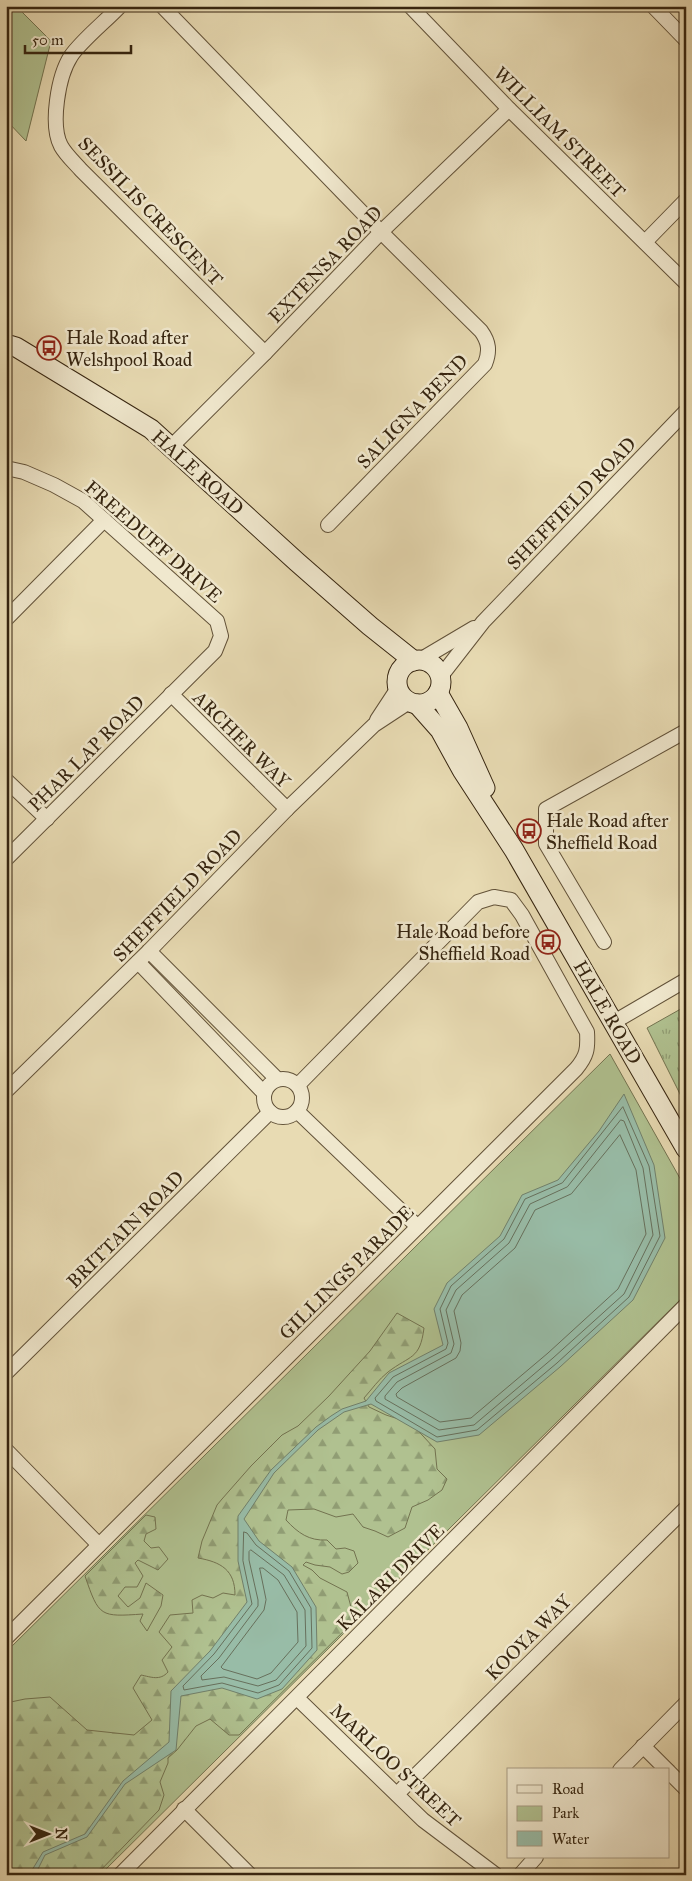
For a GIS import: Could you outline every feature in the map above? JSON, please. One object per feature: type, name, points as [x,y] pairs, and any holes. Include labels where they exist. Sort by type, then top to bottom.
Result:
[{"type":"main road","name":"HALE ROAD","points":[[6,344],[16,347],[151,429],[370,626],[417,660]]},
{"type":"main road","name":"HALE ROAD","points":[[370,626],[406,692],[440,730],[462,770],[514,850],[686,1149]]},
{"type":"main road","points":[[417,660],[433,665],[440,685],[433,700],[425,704],[406,692],[405,665],[417,660]]},
{"type":"main road","name":"HALE ROAD","points":[[440,685],[514,850]]},
{"type":"street","name":"SESSILIS CRESCENT","points":[[120,6],[72,54],[66,65],[57,106],[57,126],[62,146],[82,170],[265,353]]},
{"type":"street","points":[[162,6],[381,232]]},
{"type":"street","name":"WILLIAM STREET","points":[[410,6],[509,109],[686,283]]},
{"type":"street","points":[[662,9],[686,40]]},
{"type":"street","name":"EXTENSA ROAD","points":[[171,447],[265,353],[381,232],[509,109]]},
{"type":"street","points":[[645,242],[686,200]]},
{"type":"street","name":"SALIGNA BEND","points":[[328,525],[479,371],[485,364],[488,356],[488,343],[481,331],[381,232]]},
{"type":"street","name":"SHEFFIELD ROAD","points":[[440,685],[483,622],[686,411]]},
{"type":"street","name":"FREEDUFF DRIVE","points":[[6,468],[24,472],[54,485],[83,501],[218,621],[221,636],[215,651],[171,694]]},
{"type":"street","points":[[6,619],[104,520]]},
{"type":"street","name":"SHEFFIELD ROAD","points":[[417,660],[483,622]]},
{"type":"street","name":"SHEFFIELD ROAD","points":[[6,1091],[138,962],[286,810],[406,692]]},
{"type":"street","name":"ARCHER WAY","points":[[171,694],[286,810]]},
{"type":"street","name":"PHAR LAP ROAD","points":[[6,859],[171,694]]},
{"type":"street","points":[[604,942],[546,844],[546,809],[686,731]]},
{"type":"street","points":[[6,780],[47,819]]},
{"type":"street","name":"GILLINGS PARADE","points":[[6,1638],[576,1069],[584,1059],[588,1045],[587,1032],[522,914],[511,900],[494,897],[478,902],[298,1086]]},
{"type":"street","points":[[149,951],[277,1079]]},
{"type":"street","points":[[138,962],[264,1093]]},
{"type":"street","points":[[614,1022],[686,980]]},
{"type":"street","points":[[183,1008],[194,998]]},
{"type":"street","points":[[234,1060],[245,1049]]},
{"type":"street","points":[[277,1079],[289,1079],[302,1092],[302,1099],[297,1112],[291,1116],[284,1117],[270,1112],[265,1105],[264,1093],[268,1086],[277,1079]]},
{"type":"street","name":"BRITTAIN ROAD","points":[[6,1373],[270,1112]]},
{"type":"street","points":[[297,1112],[418,1227]]},
{"type":"street","name":"KALARI DRIVE","points":[[120,1875],[686,1306]]},
{"type":"street","points":[[6,1450],[99,1545]]},
{"type":"street","name":"KOOYA WAY","points":[[397,1794],[686,1508]]},
{"type":"street","name":"MARLOO STREET","points":[[297,1698],[423,1820],[496,1875]]},
{"type":"street","points":[[622,1768],[686,1703]]},
{"type":"street","points":[[642,1746],[664,1768]]},
{"type":"street","points":[[670,1774],[686,1789]]},
{"type":"street","points":[[184,1809],[250,1875]]},
{"type":"street","points":[[520,1875],[535,1858]]},
{"type":"green space","points":[[6,6],[16,6],[51,41],[26,141],[6,120]]},
{"type":"green space","points":[[686,1006],[686,1106],[647,1028]]},
{"type":"green space","points":[[610,1054],[686,1189],[686,1294],[100,1875],[6,1875],[6,1652]]},
{"type":"green space","points":[[397,1313],[424,1328],[420,1346],[413,1356],[385,1375],[364,1398],[369,1407],[411,1423],[435,1449],[437,1469],[447,1479],[442,1490],[428,1500],[412,1507],[405,1528],[388,1537],[363,1527],[353,1514],[336,1517],[314,1509],[288,1510],[286,1520],[295,1529],[309,1538],[327,1540],[336,1549],[345,1548],[354,1551],[358,1563],[349,1572],[342,1574],[330,1567],[306,1562],[303,1565],[320,1578],[347,1592],[351,1607],[362,1613],[239,1735],[229,1735],[210,1719],[196,1726],[177,1750],[168,1758],[168,1763],[160,1782],[164,1795],[159,1810],[96,1875],[6,1875],[6,1703],[50,1697],[87,1730],[134,1735],[152,1720],[133,1688],[141,1675],[162,1677],[168,1672],[162,1660],[172,1647],[159,1632],[170,1615],[193,1613],[192,1600],[202,1595],[213,1598],[223,1593],[235,1595],[232,1579],[225,1569],[213,1562],[198,1558],[202,1541],[217,1505],[251,1466],[282,1435],[298,1426],[329,1396],[370,1351]]},
{"type":"green space","points":[[146,1515],[155,1517],[156,1529],[146,1534],[144,1541],[151,1548],[159,1547],[168,1559],[158,1570],[138,1560],[135,1563],[143,1576],[137,1587],[125,1587],[118,1596],[128,1607],[140,1598],[146,1583],[163,1595],[161,1606],[147,1631],[140,1621],[143,1614],[109,1614],[98,1607],[85,1576]]},
{"type":"water","points":[[624,1094],[654,1165],[665,1238],[633,1300],[560,1367],[479,1435],[437,1442],[371,1404],[344,1412],[318,1430],[274,1473],[244,1519],[259,1541],[292,1567],[316,1607],[317,1650],[282,1689],[257,1699],[222,1688],[181,1696],[176,1750],[125,1784],[87,1837],[45,1855],[35,1875],[29,1875],[43,1852],[85,1834],[123,1781],[169,1742],[171,1691],[210,1651],[247,1602],[238,1561],[238,1516],[271,1470],[316,1427],[331,1416],[342,1409],[366,1401],[389,1373],[443,1345],[434,1309],[447,1283],[500,1236],[522,1195],[558,1180],[599,1131]]},
{"type":"place","name":"Hale Road after Welshpool Road","points":[[49,348]]},
{"type":"place","name":"Hale Road after Sheffield Road","points":[[529,831]]},
{"type":"place","name":"Hale Road before Sheffield Road","points":[[548,942]]}]
